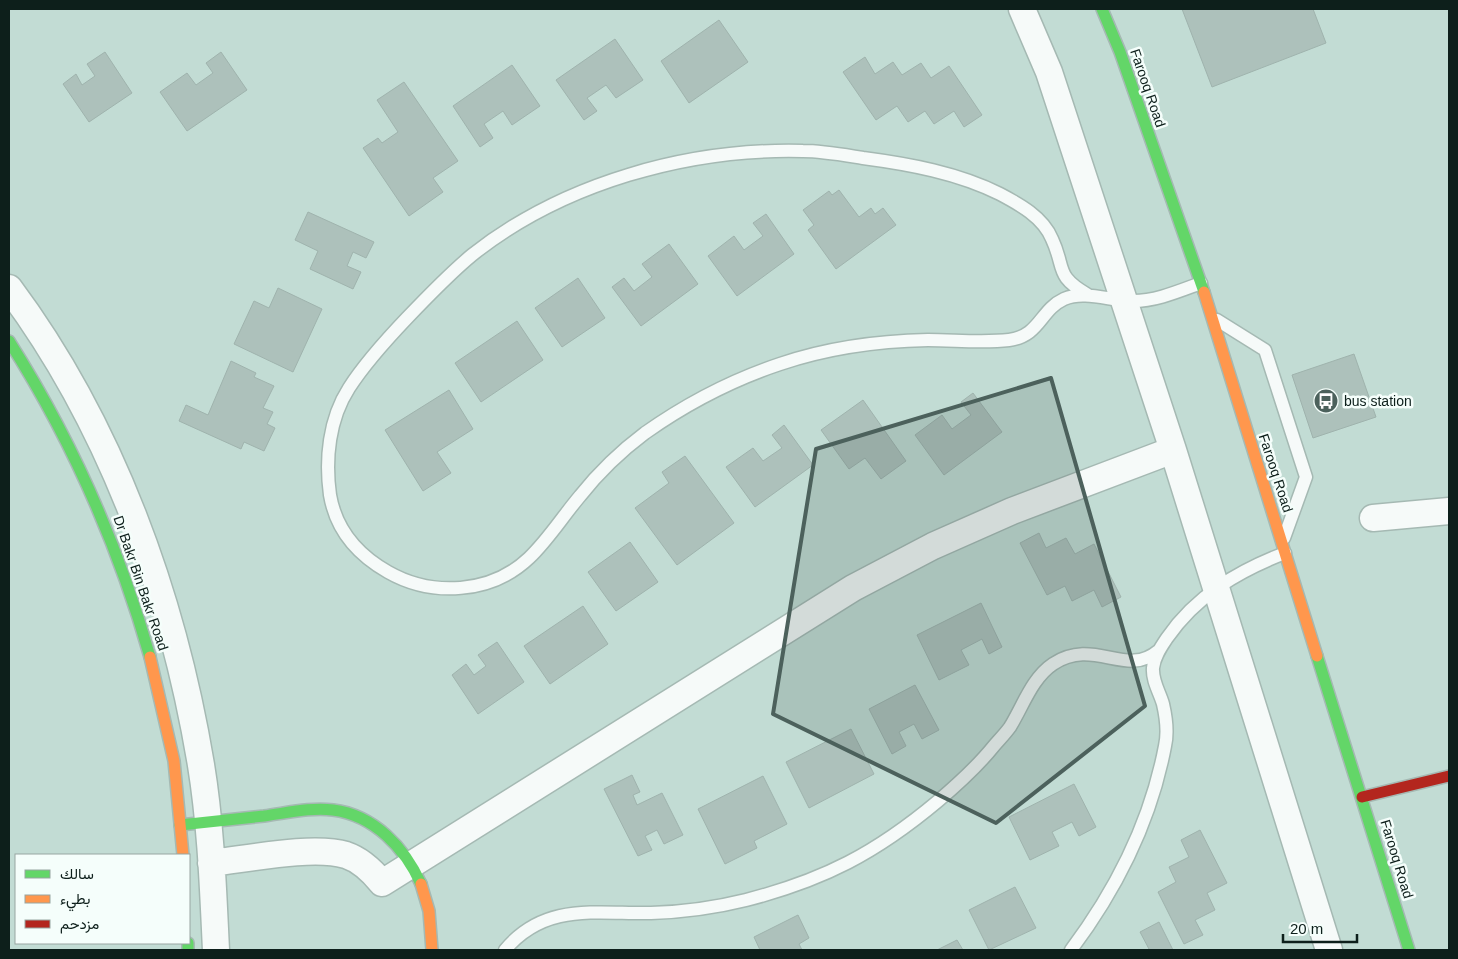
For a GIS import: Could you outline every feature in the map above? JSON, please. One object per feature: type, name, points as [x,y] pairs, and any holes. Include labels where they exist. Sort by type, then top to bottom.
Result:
[{"type":"street","points":[[1022,9],[1049,72],[1173,450],[1329,950]]},
{"type":"street","name":"Farooq Road","points":[[1102,9],[1120,52],[1201,283],[1409,950]]},
{"type":"street","points":[[9,288],[80,397],[122,491],[153,570],[183,670],[201,767],[211,863],[216,950]]},
{"type":"street","name":"Dr Bakr Bin Bakr Road","points":[[9,341],[69,442],[99,508],[127,584],[152,660],[174,760],[183,854]]},
{"type":"street","points":[[211,863],[318,852],[346,855],[369,868],[382,883],[853,588],[933,546],[1012,510],[1173,450]]},
{"type":"street","points":[[1373,518],[1449,511]]},
{"type":"street","points":[[1362,797],[1449,776]]},
{"type":"street","points":[[180,825],[333,810],[358,816],[384,832],[420,882],[428,903],[432,950]]},
{"type":"lane","points":[[1088,295],[1065,278],[1059,265],[1053,240],[1044,225],[1024,207],[995,192],[954,176],[901,163],[804,151],[738,154],[694,160],[623,177],[572,196],[521,221],[474,253],[441,282],[396,330],[349,388],[337,412],[329,441],[328,458],[332,504],[341,530],[359,551],[380,568],[401,580],[429,588],[455,589],[481,585],[508,574],[528,559],[582,492],[625,449],[652,428],[728,384],[799,358],[835,349],[921,340],[1003,341],[1021,338],[1035,330],[1060,301],[1070,297],[1088,295],[1111,301],[1140,301],[1167,295],[1201,283]]},
{"type":"lane","points":[[505,950],[531,927],[554,917],[582,911],[649,913],[720,907],[781,891],[843,867],[910,824],[972,771],[1009,727],[1038,678],[1053,664],[1085,653],[1134,662],[1148,659],[1158,651],[1177,625],[1201,599],[1216,588],[1284,548],[1306,477],[1265,350],[1210,316]]},
{"type":"lane","points":[[1071,950],[1088,928],[1123,868],[1140,830],[1156,782],[1166,744],[1163,706],[1154,678],[1153,667],[1158,651]]},
{"type":"highlighted area","points":[[1051,378],[1145,706],[996,823],[773,714],[816,449]]},
{"type":"building","points":[[1182,9],[1313,9],[1326,43],[1212,87]]},
{"type":"building","points":[[719,20],[748,62],[689,103],[661,61]]},
{"type":"building","points":[[615,39],[643,80],[616,98],[606,85],[587,98],[597,111],[584,120],[556,80]]},
{"type":"building","points":[[105,52],[132,93],[89,122],[63,84],[76,74],[82,85],[95,76],[87,64]]},
{"type":"building","points":[[221,52],[247,90],[187,131],[160,92],[187,73],[196,85],[213,73],[206,63]]},
{"type":"building","points":[[865,57],[875,74],[893,62],[902,75],[921,63],[931,78],[949,66],[982,115],[964,127],[954,111],[934,124],[925,111],[908,122],[897,106],[876,120],[843,72]]},
{"type":"building","points":[[512,65],[540,106],[512,125],[503,111],[484,124],[493,138],[480,147],[453,106]]},
{"type":"building","points":[[404,82],[458,161],[433,178],[443,192],[409,216],[363,148],[378,138],[382,143],[398,132],[377,100]]},
{"type":"building","points":[[839,190],[859,217],[871,208],[875,214],[883,208],[896,225],[836,269],[808,230],[814,225],[803,210],[829,191],[832,195]]},
{"type":"building","points":[[308,212],[374,242],[366,258],[353,252],[347,266],[361,272],[353,289],[310,269],[318,251],[295,240]]},
{"type":"building","points":[[766,214],[794,254],[737,296],[708,256],[734,236],[744,250],[763,236],[753,223]]},
{"type":"building","points":[[669,244],[698,284],[641,326],[612,287],[624,278],[634,291],[652,277],[642,264]]},
{"type":"building","points":[[578,278],[605,318],[562,347],[535,308]]},
{"type":"building","points":[[278,288],[322,309],[293,372],[234,344],[254,301],[269,308]]},
{"type":"building","points":[[517,321],[543,360],[481,402],[455,363]]},
{"type":"building","points":[[1354,354],[1376,417],[1313,438],[1292,375]]},
{"type":"building","points":[[231,361],[256,373],[254,377],[274,386],[263,408],[273,412],[267,424],[275,428],[264,451],[244,442],[241,449],[179,421],[186,405],[208,415]]},
{"type":"building","points":[[449,390],[473,429],[437,452],[451,473],[423,491],[385,430]]},
{"type":"building","points":[[973,393],[1002,432],[944,475],[915,435],[942,415],[952,429],[971,415],[961,402]]},
{"type":"building","points":[[863,400],[906,461],[881,479],[865,458],[849,469],[821,430]]},
{"type":"building","points":[[784,425],[813,465],[755,507],[726,467],[753,448],[763,461],[782,448],[772,435]]},
{"type":"building","points":[[685,456],[734,523],[677,565],[635,508],[669,483],[662,472]]},
{"type":"building","points":[[1039,533],[1046,548],[1066,538],[1075,554],[1094,544],[1121,597],[1102,607],[1094,590],[1072,601],[1065,586],[1047,595],[1020,543]]},
{"type":"building","points":[[630,542],[658,582],[616,611],[588,572]]},
{"type":"building","points":[[981,603],[1002,647],[989,654],[982,639],[961,650],[969,665],[939,680],[917,635]]},
{"type":"building","points":[[583,606],[608,644],[550,684],[524,646]]},
{"type":"building","points":[[497,642],[524,682],[478,714],[452,675],[466,664],[474,675],[486,666],[478,655]]},
{"type":"building","points":[[915,685],[939,730],[922,739],[914,724],[899,732],[906,746],[892,754],[869,709]]},
{"type":"building","points":[[851,729],[874,774],[809,808],[786,762]]},
{"type":"building","points":[[632,775],[640,792],[633,795],[637,805],[662,793],[683,835],[664,844],[657,830],[645,836],[652,850],[638,856],[604,789]]},
{"type":"building","points":[[763,776],[787,824],[754,841],[757,848],[725,864],[698,809]]},
{"type":"building","points":[[1074,784],[1096,827],[1079,836],[1072,822],[1052,832],[1059,846],[1030,860],[1009,817]]},
{"type":"building","points":[[1200,830],[1227,883],[1207,893],[1215,910],[1195,920],[1203,935],[1184,944],[1158,892],[1176,882],[1169,867],[1189,857],[1181,840]]},
{"type":"building","points":[[1015,887],[1036,928],[989,950],[969,910]]},
{"type":"building","points":[[798,915],[809,938],[799,944],[802,950],[760,950],[754,937]]},
{"type":"building","points":[[1159,922],[1173,950],[1147,950],[1149,949],[1140,932]]},
{"type":"building","points":[[957,940],[963,950],[937,950]]},
{"type":"traffic: fast","points":[[1102,9],[1120,52],[1204,292]]},
{"type":"traffic: fast","points":[[9,341],[53,416],[91,494],[123,574],[150,657]]},
{"type":"traffic: fast","points":[[1317,656],[1409,950]]},
{"type":"traffic: fast","points":[[180,825],[308,810],[325,809],[348,813],[375,826],[386,835],[406,858],[421,884]]},
{"type":"traffic: fast","points":[[188,944],[188,950]]},
{"type":"traffic: slow","points":[[1204,292],[1317,656]]},
{"type":"traffic: slow","points":[[150,657],[174,761],[183,854]]},
{"type":"traffic: slow","points":[[421,884],[429,911],[432,950]]},
{"type":"traffic: jam","points":[[1362,797],[1449,776]]},
{"type":"place","name":"bus station","points":[[1326,401]]}]
